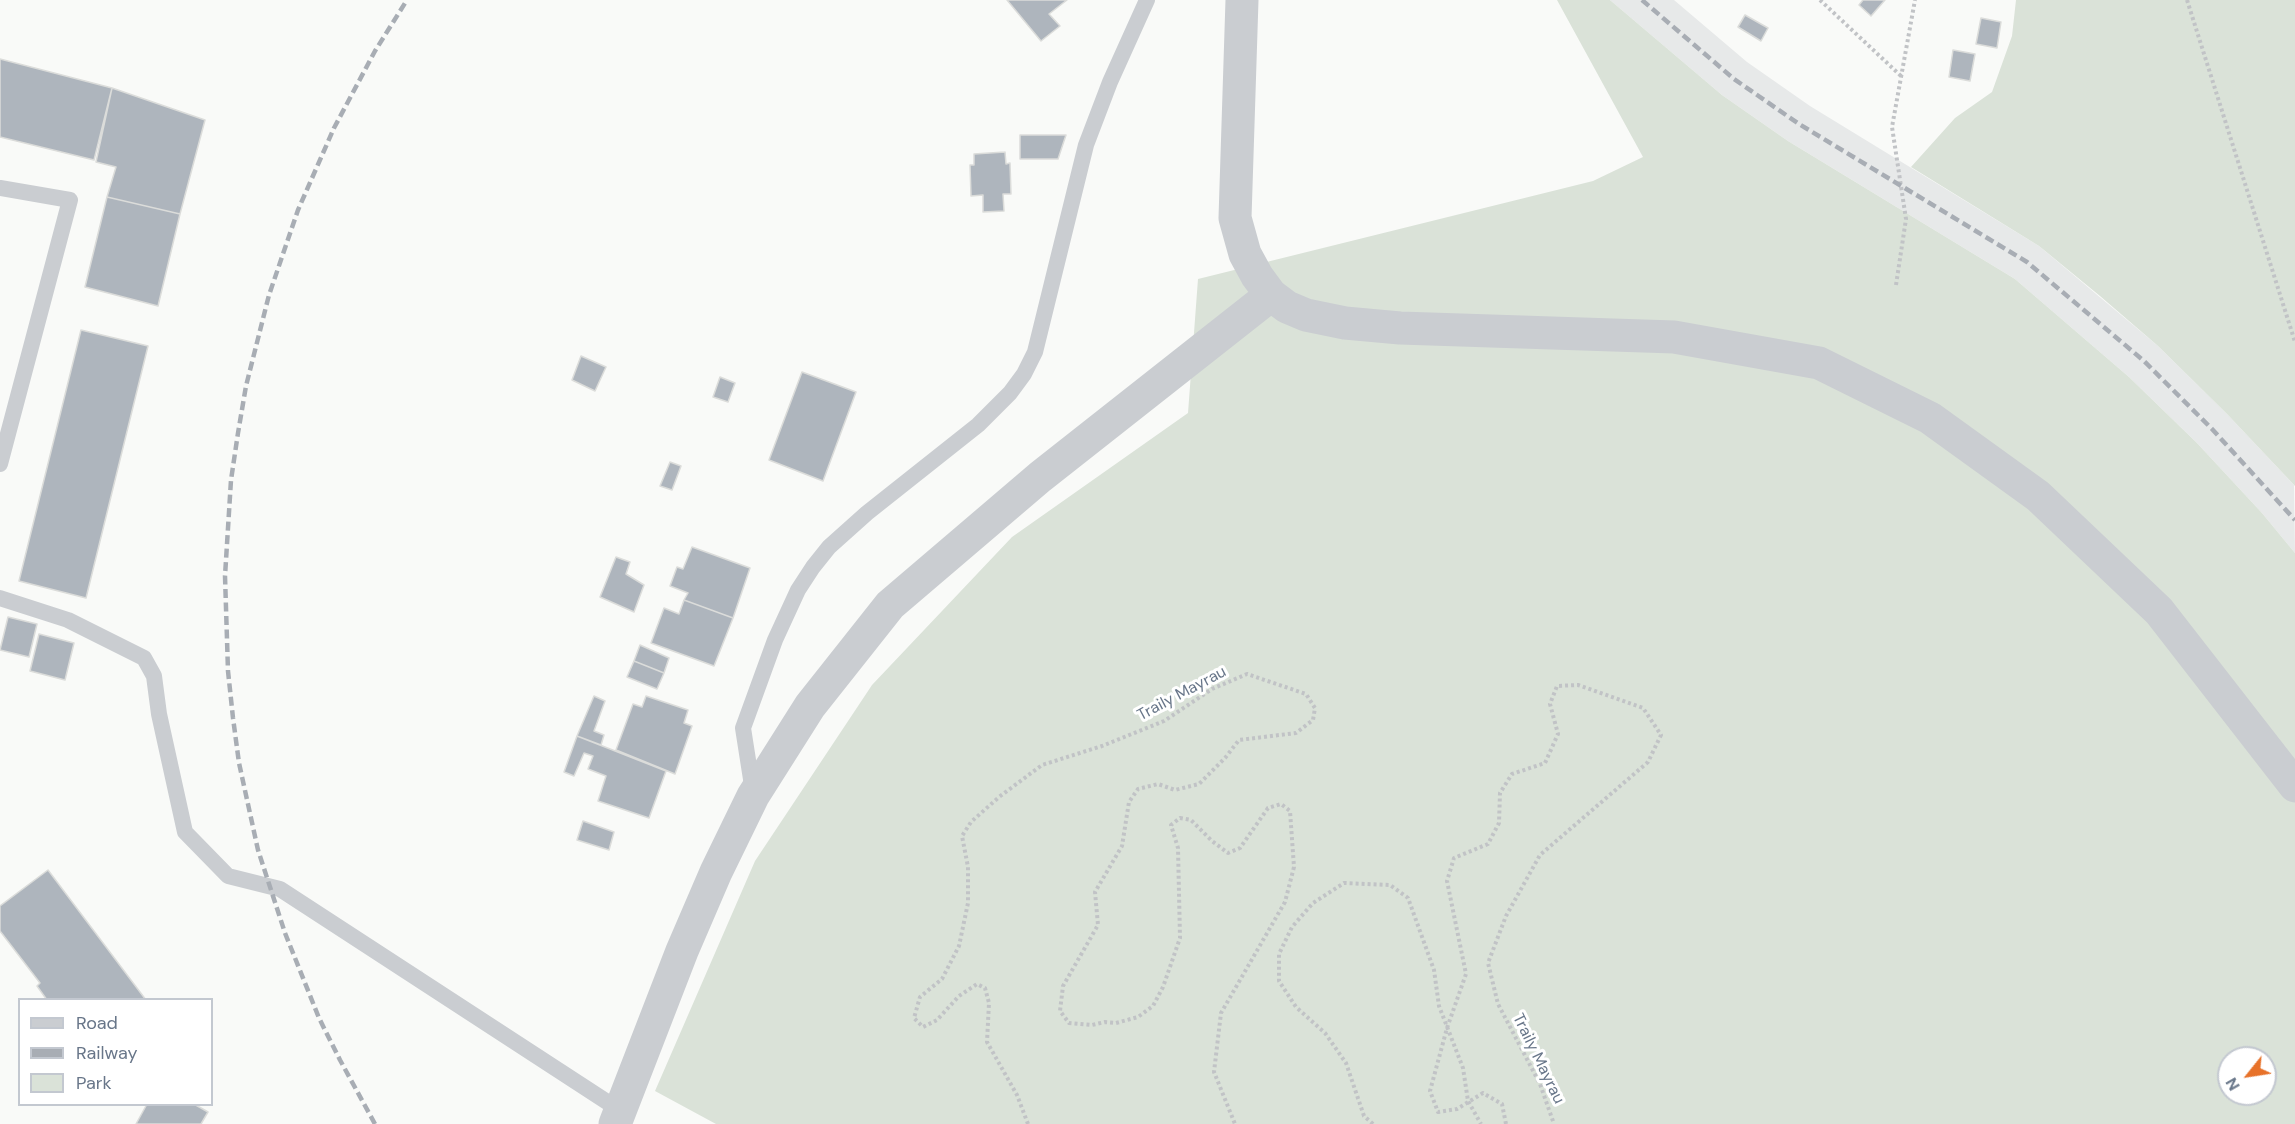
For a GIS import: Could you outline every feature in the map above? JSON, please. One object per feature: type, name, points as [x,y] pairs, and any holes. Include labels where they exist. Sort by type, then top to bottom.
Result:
[{"type":"street","points":[[1242,0],[1235,218],[1245,254],[1257,276],[1271,295],[1287,307],[1306,315],[1345,323],[1400,328],[1674,337],[1819,363],[1930,418],[2038,496],[2159,611],[2295,786]]},
{"type":"street","points":[[618,1117],[686,941],[753,796],[810,706],[890,605],[1040,477],[1271,295]]},
{"type":"lane","points":[[753,796],[743,728],[775,640],[798,590],[829,547],[867,513],[978,425],[1010,393],[1024,374],[1035,352],[1086,145],[1110,82],[1147,0]]},
{"type":"lane","points":[[0,188],[70,200],[0,464]]},
{"type":"lane","points":[[0,598],[68,620],[144,658],[153,676],[184,832],[228,876],[280,889],[618,1117]]},
{"type":"path","points":[[1820,0],[1901,76]]},
{"type":"path","points":[[1896,285],[1906,219],[1892,127],[1915,0]]},
{"type":"path","points":[[2187,0],[2295,342]]},
{"type":"path","name":"Traily Mayrau","points":[[1028,1124],[1017,1095],[987,1042],[989,1003],[985,988],[977,984],[959,996],[937,1020],[923,1027],[914,1018],[920,997],[942,979],[959,946],[968,903],[968,867],[962,837],[971,822],[999,796],[1042,765],[1102,746],[1164,721],[1212,689],[1248,674],[1306,694],[1315,708],[1313,720],[1296,733],[1239,740],[1226,758],[1199,784],[1175,790],[1158,784],[1138,789],[1129,802],[1122,846],[1095,892],[1098,925],[1063,986],[1060,1011],[1069,1023],[1092,1025],[1105,1022],[1116,1023],[1138,1017],[1153,1006],[1163,987],[1180,938],[1178,848],[1171,825],[1180,818],[1191,820],[1228,853],[1240,848],[1268,808],[1281,804],[1290,811],[1294,867],[1285,902],[1221,1013],[1214,1072],[1235,1124]]},
{"type":"path","name":"Traily Mayrau","points":[[1506,1124],[1502,1104],[1483,1094],[1457,1108],[1438,1112],[1430,1091],[1447,1028],[1466,974],[1447,881],[1454,858],[1488,844],[1499,823],[1500,793],[1512,774],[1545,763],[1558,734],[1550,704],[1557,686],[1578,685],[1643,708],[1661,735],[1648,762],[1540,855],[1506,916],[1488,963],[1498,1004],[1540,1084],[1554,1124]]},
{"type":"path","points":[[1373,1124],[1364,1116],[1346,1063],[1325,1033],[1296,1007],[1279,981],[1279,954],[1292,927],[1313,903],[1344,883],[1390,885],[1408,898],[1434,970],[1438,1006],[1463,1068],[1468,1101],[1481,1124]]},
{"type":"shaded area","points":[[1610,0],[1674,0],[1747,62],[1810,106],[2039,246],[2158,346],[2294,485],[2295,553],[2262,513],[2197,443],[2129,377],[2015,279],[1788,141],[1722,95]]},
{"type":"green space","points":[[1557,0],[1610,0],[1722,95],[1788,141],[2015,279],[2129,377],[2197,443],[2262,513],[2295,553],[2295,1124],[716,1124],[655,1091],[755,861],[872,685],[1012,537],[1188,413],[1198,279],[1593,181],[1643,157]]},
{"type":"green space","points":[[2016,0],[2295,0],[2295,486],[2158,346],[2100,296],[2039,246],[1911,167],[1955,118],[1992,92],[2012,36]]},
{"type":"building","points":[[1007,0],[1067,0],[1049,14],[1060,26],[1041,41]]},
{"type":"building","points":[[1863,0],[1885,0],[1871,16],[1859,5]]},
{"type":"building","points":[[1745,15],[1768,28],[1761,41],[1738,27]]},
{"type":"building","points":[[1981,18],[2001,22],[1997,48],[1976,44]]},
{"type":"building","points":[[1953,50],[1975,54],[1970,81],[1949,77]]},
{"type":"building","points":[[0,59],[112,88],[94,160],[0,137]]},
{"type":"building","points":[[112,88],[205,120],[180,214],[107,197],[116,167],[96,162]]},
{"type":"building","points":[[1020,135],[1066,135],[1058,159],[1020,159]]},
{"type":"building","points":[[1005,152],[1006,164],[1010,163],[1011,194],[1003,194],[1004,211],[983,212],[983,195],[971,196],[970,165],[974,165],[974,154]]},
{"type":"building","points":[[107,197],[180,214],[158,306],[85,287]]},
{"type":"building","points":[[81,330],[148,346],[86,598],[19,581]]},
{"type":"building","points":[[581,356],[606,367],[595,391],[572,380]]},
{"type":"building","points":[[802,372],[856,392],[823,481],[769,460]]},
{"type":"building","points":[[720,377],[735,383],[728,402],[713,397]]},
{"type":"building","points":[[670,462],[681,466],[672,490],[660,486]]},
{"type":"building","points":[[692,547],[750,568],[733,618],[684,600],[688,593],[670,586],[677,567],[683,569]]},
{"type":"building","points":[[616,557],[630,562],[626,574],[644,585],[634,612],[600,597]]},
{"type":"building","points":[[684,600],[733,618],[714,666],[651,643],[664,608],[679,614]]},
{"type":"building","points":[[8,617],[37,624],[29,657],[0,650]]},
{"type":"building","points":[[39,634],[74,643],[65,680],[30,671]]},
{"type":"building","points":[[640,645],[669,658],[664,673],[634,661]]},
{"type":"building","points":[[634,661],[664,673],[657,689],[627,677]]},
{"type":"building","points":[[594,696],[605,701],[594,731],[604,735],[601,745],[577,736]]},
{"type":"building","points":[[646,696],[688,710],[684,723],[692,726],[675,774],[616,750],[633,704],[642,707]]},
{"type":"building","points":[[577,736],[666,771],[649,818],[598,801],[606,776],[588,769],[593,756],[584,753],[574,776],[564,772]]},
{"type":"building","points":[[583,821],[614,832],[609,850],[577,840]]},
{"type":"building","points":[[48,870],[144,998],[46,998],[37,986],[40,983],[0,931],[0,906]]},
{"type":"building","points":[[146,1106],[198,1106],[208,1112],[201,1124],[136,1124]]},
{"type":"railway","points":[[375,1124],[319,1018],[285,933],[258,850],[239,763],[233,718],[228,671],[225,576],[231,480],[238,433],[246,386],[269,295],[298,210],[334,128],[375,51],[407,0]]},
{"type":"railway","points":[[1642,0],[1734,79],[1799,124],[2027,262],[2144,361],[2212,429],[2295,520]]}]
